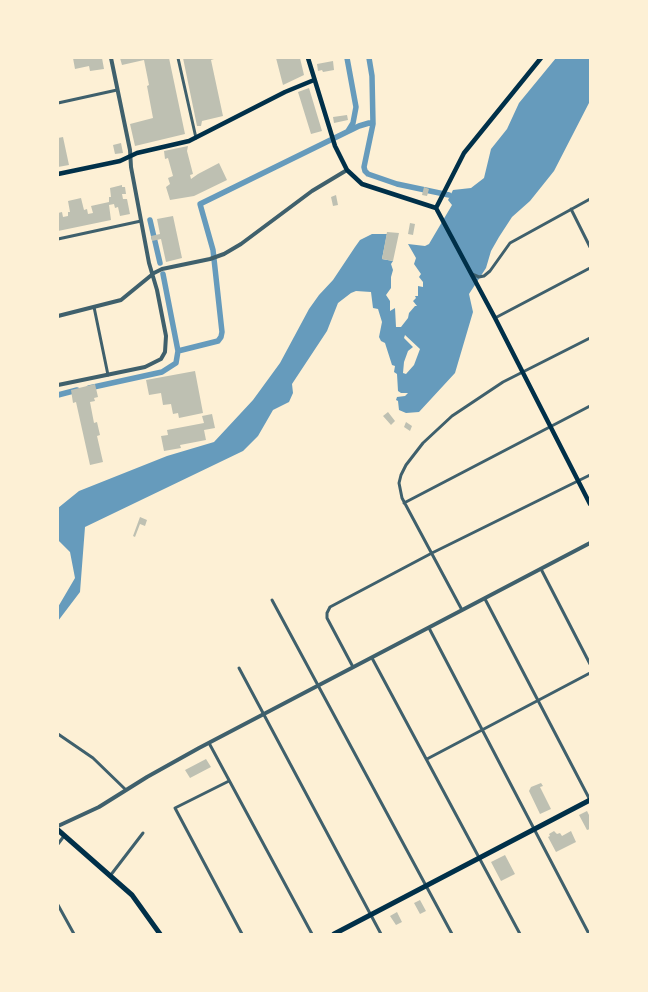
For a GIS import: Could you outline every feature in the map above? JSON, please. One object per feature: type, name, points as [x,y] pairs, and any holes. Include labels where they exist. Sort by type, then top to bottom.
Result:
[{"type":"main road","points":[[308,58],[331,135],[348,170],[362,184],[436,208],[495,318],[590,504]]},
{"type":"main road","points":[[436,208],[464,153],[541,58]]},
{"type":"main road","points":[[58,174],[120,161],[137,153],[196,138],[285,92],[314,80]]},
{"type":"main road","points":[[334,934],[590,800]]},
{"type":"main road","points":[[58,830],[137,901],[160,934]]},
{"type":"street","points":[[58,385],[154,364],[164,356],[166,349],[166,336],[141,221],[111,58]]},
{"type":"street","points":[[178,58],[196,138]]},
{"type":"street","points":[[58,103],[117,90]]},
{"type":"street","points":[[58,316],[116,302],[126,297],[162,269],[219,256],[241,244],[312,191],[348,170]]},
{"type":"street","points":[[471,274],[479,277],[484,276],[510,243],[590,199]]},
{"type":"street","points":[[571,209],[590,247]]},
{"type":"street","points":[[58,238],[141,221]]},
{"type":"street","points":[[495,318],[590,268]]},
{"type":"street","points":[[94,308],[108,375]]},
{"type":"street","points":[[462,611],[404,503],[399,488],[401,475],[406,464],[423,443],[452,416],[489,391],[590,338]]},
{"type":"street","points":[[404,503],[590,406]]},
{"type":"street","points":[[353,667],[327,618],[330,607],[590,475]]},
{"type":"street","points":[[58,826],[99,806],[209,743],[590,543]]},
{"type":"street","points":[[541,569],[590,664]]},
{"type":"street","points":[[485,599],[590,800]]},
{"type":"street","points":[[272,600],[452,934]]},
{"type":"street","points":[[429,628],[589,934]]},
{"type":"street","points":[[372,658],[520,934]]},
{"type":"street","points":[[239,668],[381,934]]},
{"type":"street","points":[[426,759],[590,674]]},
{"type":"street","points":[[58,735],[93,758],[126,790]]},
{"type":"street","points":[[209,743],[312,934]]},
{"type":"street","points":[[229,781],[175,808],[242,934]]},
{"type":"street","points":[[110,876],[143,833]]},
{"type":"street","points":[[58,844],[64,836]]},
{"type":"street","points":[[58,905],[74,934]]},
{"type":"water","points":[[556,58],[590,58],[590,101],[554,171],[530,201],[512,217],[491,251],[486,268],[469,294],[473,312],[455,373],[419,412],[406,413],[399,410],[397,397],[405,396],[408,393],[398,391],[397,374],[394,372],[395,366],[392,365],[385,343],[379,337],[382,322],[378,309],[373,308],[371,292],[356,291],[351,293],[338,303],[327,331],[292,384],[293,393],[289,402],[273,410],[258,436],[243,451],[85,527],[80,592],[58,621],[58,607],[75,578],[70,552],[58,540],[58,508],[79,491],[167,456],[214,442],[253,400],[280,363],[309,309],[333,280],[360,240],[372,234],[387,234],[382,259],[393,261],[391,264],[393,270],[391,288],[386,295],[390,301],[390,311],[395,308],[396,327],[401,327],[408,318],[409,313],[417,306],[413,301],[416,298],[415,296],[418,296],[418,286],[423,287],[423,282],[419,277],[421,274],[414,264],[416,258],[408,244],[425,246],[429,244],[452,205],[448,200],[453,190],[471,188],[484,178],[491,149],[507,129],[519,103]],"holes":[[[405,335],[420,349],[414,365],[406,374],[403,373],[408,351],[413,347],[404,338]]]},
{"type":"building","points":[[73,58],[102,58],[104,69],[90,71],[89,66],[75,69]]},
{"type":"building","points":[[120,58],[169,58],[185,134],[135,146],[130,124],[153,118],[147,86],[149,85],[144,60],[122,65]]},
{"type":"building","points":[[183,58],[217,58],[211,60],[223,116],[202,121],[201,126],[197,126]]},
{"type":"building","points":[[276,58],[300,58],[304,75],[283,85]]},
{"type":"building","points":[[333,61],[334,70],[318,71],[317,64]]},
{"type":"building","points":[[309,88],[322,131],[311,134],[298,92]]},
{"type":"building","points":[[347,115],[348,120],[334,123],[333,117]]},
{"type":"building","points":[[63,137],[69,165],[58,167],[58,138]]},
{"type":"building","points":[[121,143],[123,153],[115,154],[113,145]]},
{"type":"building","points":[[188,146],[187,151],[193,174],[190,175],[191,179],[219,163],[227,180],[194,196],[170,200],[166,187],[170,184],[168,178],[173,176],[168,158],[165,159],[164,151]]},
{"type":"building","points":[[122,185],[122,187],[125,187],[126,194],[122,194],[123,199],[127,199],[130,214],[120,216],[118,207],[115,208],[114,204],[109,205],[111,220],[58,231],[58,213],[62,212],[63,217],[68,216],[68,212],[70,212],[68,201],[81,198],[84,210],[87,209],[88,214],[93,213],[91,206],[109,202],[109,197],[111,197],[110,188]]},
{"type":"building","points":[[424,187],[429,189],[427,196],[422,195]]},
{"type":"building","points":[[336,195],[338,205],[333,206],[331,197]]},
{"type":"building","points":[[173,216],[182,258],[166,262],[161,239],[152,241],[151,236],[160,234],[157,219]]},
{"type":"building","points":[[410,223],[415,224],[413,235],[408,234]]},
{"type":"building","points":[[387,232],[399,233],[393,261],[382,259]]},
{"type":"building","points":[[195,371],[203,413],[179,418],[178,413],[173,414],[171,404],[163,405],[161,393],[149,395],[146,380]]},
{"type":"building","points":[[95,384],[98,397],[94,398],[95,401],[90,402],[94,423],[97,422],[100,435],[97,436],[103,462],[90,465],[76,402],[73,403],[71,390]]},
{"type":"building","points":[[388,412],[395,421],[391,425],[383,416]]},
{"type":"building","points":[[212,414],[215,428],[204,430],[206,440],[180,445],[181,448],[164,451],[161,436],[168,435],[167,430],[204,423],[202,416]]},
{"type":"building","points":[[406,422],[412,426],[410,431],[404,427]]},
{"type":"building","points":[[140,517],[147,520],[145,526],[140,524],[135,537],[133,536]]},
{"type":"building","points":[[206,759],[211,767],[190,778],[185,770]]},
{"type":"building","points":[[541,783],[543,786],[540,787],[551,809],[540,814],[529,791],[531,787]]},
{"type":"building","points":[[587,811],[590,817],[590,829],[587,830],[579,815]]},
{"type":"building","points":[[554,831],[562,836],[571,831],[576,842],[556,852],[548,837]]},
{"type":"building","points":[[505,855],[515,874],[501,881],[491,862]]},
{"type":"building","points":[[420,900],[426,911],[420,914],[414,903]]},
{"type":"building","points":[[397,912],[402,922],[396,925],[390,916]]},
{"type":"waterway","points":[[347,58],[356,107],[353,123],[348,131]]},
{"type":"waterway","points":[[369,58],[372,76],[373,124],[364,167],[365,171],[368,174],[397,184],[449,195]]},
{"type":"waterway","points":[[89,388],[162,372],[176,363],[178,351],[218,341],[221,337],[213,250],[200,204],[359,126],[369,123],[373,124]]},
{"type":"waterway","points":[[150,220],[160,263]]},
{"type":"waterway","points":[[163,274],[178,351]]},
{"type":"waterway","points":[[58,395],[77,390]]}]
